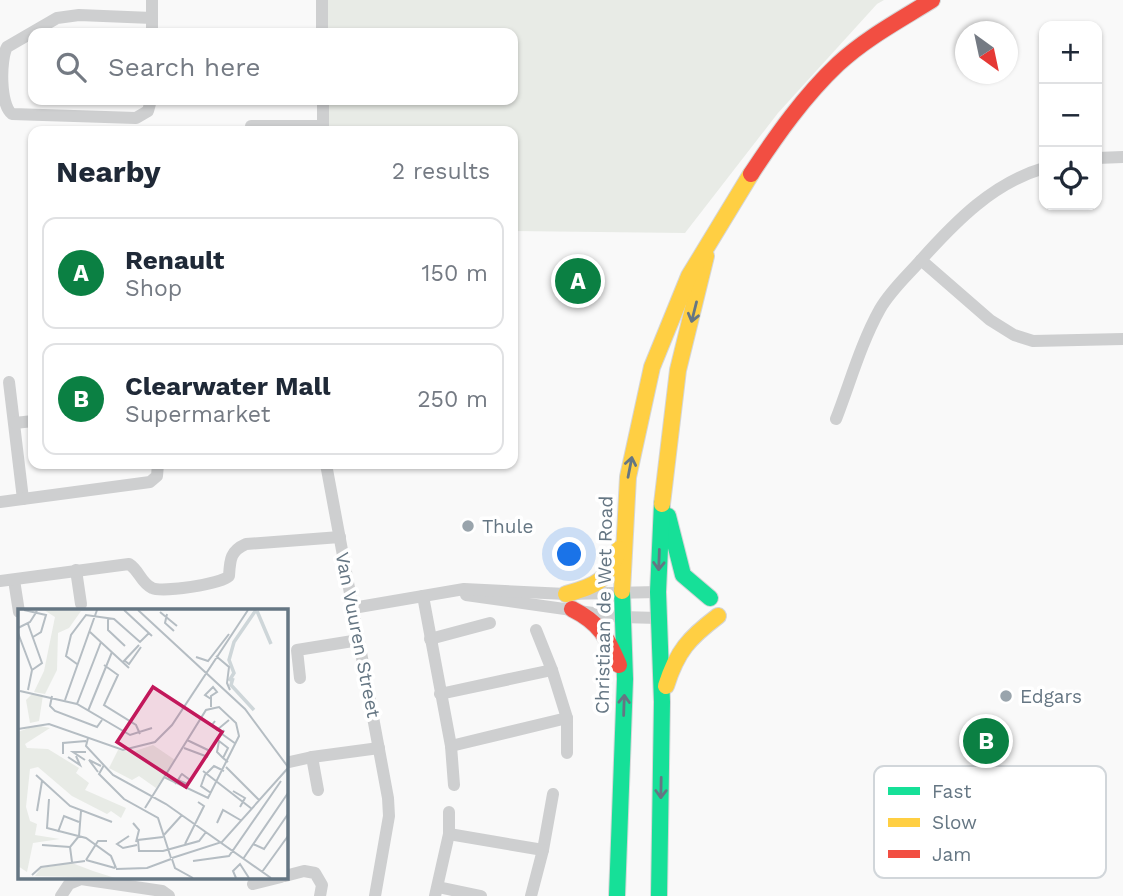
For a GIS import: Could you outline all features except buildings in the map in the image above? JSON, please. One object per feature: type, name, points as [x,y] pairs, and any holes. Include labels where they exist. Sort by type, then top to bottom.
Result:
[{"type":"main road","name":"Christiaan de Wet Road","points":[[874,35],[887,17],[909,0]]},
{"type":"main road","name":"Christiaan de Wet Road","points":[[617,896],[625,679],[621,617],[624,535],[628,477],[652,367],[689,275],[726,212],[781,131],[839,63],[874,35],[932,0]]},
{"type":"main road","name":"Christiaan de Wet Road","points":[[659,896],[662,702],[658,592],[662,491],[678,370],[708,245]]},
{"type":"main road","points":[[662,491],[679,565],[688,581],[710,598]]},
{"type":"main road","points":[[624,535],[614,565],[607,576],[569,601],[597,623],[608,640],[625,679]]},
{"type":"main road","points":[[662,702],[679,650],[687,640],[718,616]]},
{"type":"street","points":[[152,0],[152,28]]},
{"type":"street","points":[[322,0],[323,28]]},
{"type":"street","points":[[40,28],[57,18],[79,15],[152,18]]},
{"type":"street","points":[[28,35],[7,47],[3,61],[4,100],[7,110],[12,114],[136,118],[148,111],[150,105]]},
{"type":"street","points":[[323,105],[323,126]]},
{"type":"street","points":[[1102,158],[1123,157]]},
{"type":"street","points":[[836,419],[879,311],[894,289],[947,229],[992,193],[1021,175],[1039,170]]},
{"type":"street","points":[[921,260],[990,320],[1014,335],[1033,341],[1123,338]]},
{"type":"street","points":[[9,382],[23,499]]},
{"type":"street","points":[[15,423],[28,422]]},
{"type":"street","points":[[0,502],[150,482],[157,476],[158,469]]},
{"type":"street","name":"Van Vuuren Street","points":[[328,469],[389,807],[375,896]]},
{"type":"street","points":[[18,609],[7,581],[129,564],[144,583],[157,590],[218,583],[229,576],[233,552],[246,544],[340,537]]},
{"type":"street","points":[[76,570],[81,604]]},
{"type":"street","points":[[353,608],[484,588],[569,601],[621,617],[658,618]]},
{"type":"street","points":[[569,601],[658,592]]},
{"type":"street","points":[[424,596],[451,746],[454,785]]},
{"type":"street","points":[[430,639],[490,623]]},
{"type":"street","points":[[536,630],[567,718],[567,753]]},
{"type":"street","points":[[300,678],[291,651],[359,640]]},
{"type":"street","points":[[440,694],[552,670]]},
{"type":"street","points":[[451,746],[567,718]]},
{"type":"street","points":[[287,763],[379,748]]},
{"type":"street","points":[[312,757],[318,790]]},
{"type":"street","points":[[531,896],[553,794]]},
{"type":"street","points":[[449,812],[449,834],[436,892],[481,896]]},
{"type":"street","points":[[449,834],[543,850]]},
{"type":"street","points":[[287,875],[304,871],[315,873],[322,885],[320,896]]},
{"type":"street","points":[[253,884],[276,878]]},
{"type":"street","points":[[61,896],[64,888],[81,879],[162,891],[169,896]]},
{"type":"shaded area","points":[[323,0],[884,0],[877,4],[778,113],[685,233],[518,231],[518,126],[326,126],[326,105],[518,105],[518,28],[324,28]]},
{"type":"traffic: fast","points":[[659,896],[662,702],[658,592],[662,504]]},
{"type":"traffic: fast","points":[[668,516],[683,575],[710,598]]},
{"type":"traffic: fast","points":[[617,896],[625,679],[622,591]]},
{"type":"traffic: slow","points":[[622,591],[628,477],[652,367],[689,276],[751,174]]},
{"type":"traffic: slow","points":[[662,504],[678,370],[706,256]]},
{"type":"traffic: slow","points":[[566,594],[586,588],[606,575],[619,549]]},
{"type":"traffic: slow","points":[[666,686],[685,646],[718,616]]},
{"type":"traffic: jam","points":[[751,174],[791,117],[838,64],[872,38],[932,0]]},
{"type":"traffic: jam","points":[[572,609],[602,632],[619,665]]},
{"type":"place","name":"Renault","points":[[578,281]]},
{"type":"place","name":"Thule","points":[[468,526]]},
{"type":"place","name":"Edgars","points":[[1006,696]]},
{"type":"place","name":"Clearwater Mall","points":[[986,741]]}]
